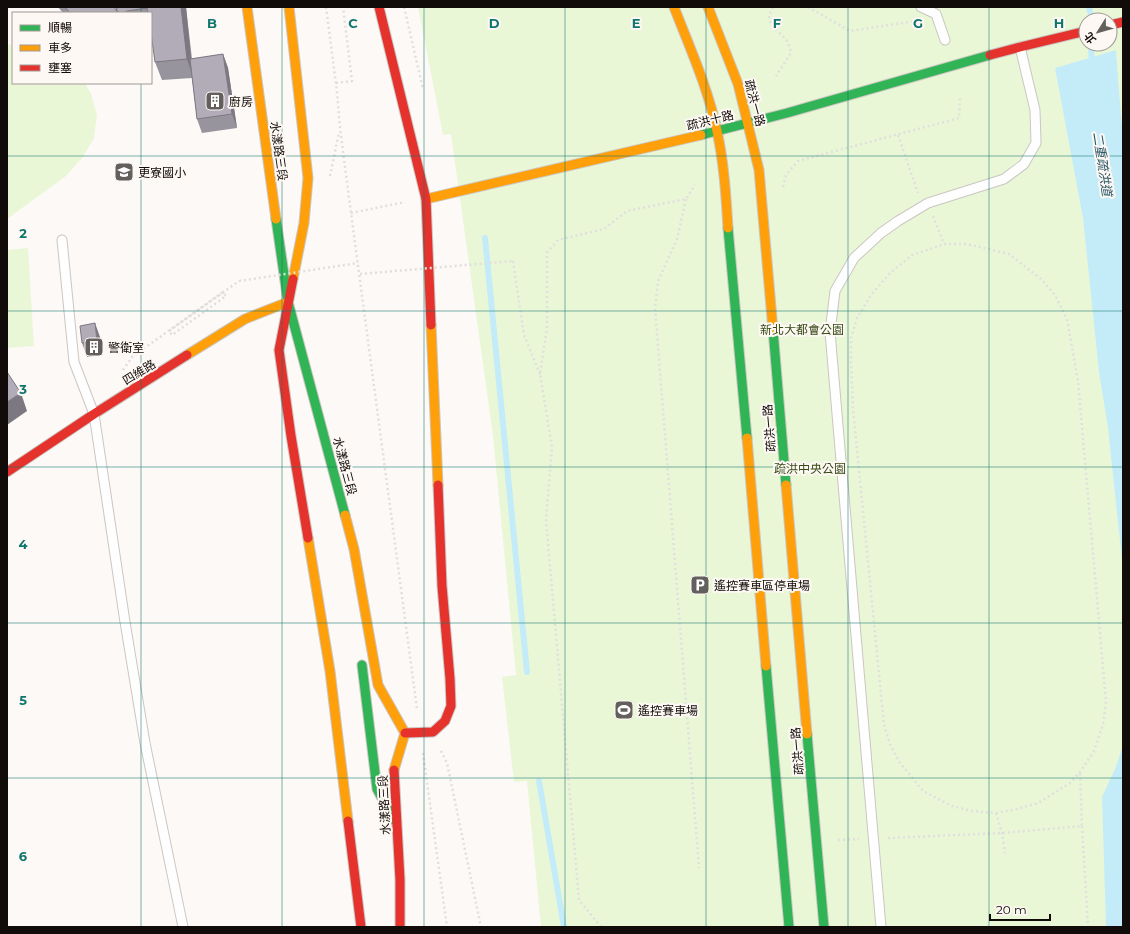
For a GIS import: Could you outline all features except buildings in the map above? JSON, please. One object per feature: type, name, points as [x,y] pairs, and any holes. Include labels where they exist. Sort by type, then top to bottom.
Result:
[{"type":"street","name":"水漾路三段","points":[[247,7],[288,302],[354,549],[378,685],[405,734],[394,771],[400,880],[400,927]]},
{"type":"street","points":[[289,7],[308,178],[304,223],[279,350],[291,436],[330,671],[361,927]]},
{"type":"street","points":[[379,7],[426,199],[442,586],[451,706],[445,721],[433,732],[405,734]]},
{"type":"street","name":"疏洪一路","points":[[674,7],[706,89],[717,131],[724,178],[789,927]]},
{"type":"street","name":"疏洪一路","points":[[708,7],[738,84],[759,170],[824,927]]},
{"type":"street","name":"疏洪十路","points":[[426,199],[717,131],[787,113],[1020,47],[1078,33]]},
{"type":"street","name":"四維路","points":[[7,472],[94,414],[244,319],[288,302]]},
{"type":"street","points":[[368,627],[362,653],[377,789],[397,825]]},
{"type":"lane","points":[[921,7],[936,14],[945,40]]},
{"type":"lane","points":[[881,927],[830,332],[835,291],[854,258],[881,233],[926,205],[1004,179],[1024,164],[1036,143],[1035,110],[1020,47]]},
{"type":"lane","points":[[62,240],[74,362],[94,414],[145,743],[184,927]]},
{"type":"path","points":[[326,7],[351,213],[447,927]]},
{"type":"path","points":[[336,83],[352,81],[343,7]]},
{"type":"path","points":[[404,7],[423,90]]},
{"type":"path","points":[[773,7],[769,14],[770,24],[788,42],[792,53],[776,76]]},
{"type":"path","points":[[808,7],[850,31],[909,22],[936,14]]},
{"type":"path","points":[[898,135],[926,205],[944,244]]},
{"type":"path","points":[[695,185],[686,199],[677,239],[658,281],[655,308],[699,868]]},
{"type":"path","points":[[540,374],[547,328],[547,253],[558,240],[604,228],[628,211],[686,199]]},
{"type":"path","points":[[351,213],[406,202]]},
{"type":"path","points":[[944,244],[967,244],[1009,254],[1041,279],[1055,295],[1067,319],[1078,381],[1106,702],[1103,725],[1094,751],[1080,772],[1070,783],[1038,803],[996,813],[972,811],[952,806],[923,791],[900,763],[890,744],[884,725],[854,417],[851,338],[858,318],[870,295],[890,273],[912,255],[944,244]]},
{"type":"path","points":[[360,274],[513,261],[524,335],[540,374],[552,447],[546,520],[579,900],[601,927]]},
{"type":"path","points":[[132,357],[223,292],[226,296],[172,335],[169,331],[195,313],[220,295],[226,290],[239,281],[358,263]]},
{"type":"path","points":[[433,732],[447,763],[480,927]]},
{"type":"path","points":[[1080,772],[1088,927]]},
{"type":"path","points":[[996,813],[1002,833],[1005,853]]},
{"type":"path","points":[[837,840],[1002,833],[1082,826]]},
{"type":"green space","name":"疏洪中央公園","points":[[418,7],[1123,7],[1123,927],[541,927],[527,781],[514,782],[502,677],[516,675],[493,436],[451,134],[443,135]]},
{"type":"green space","points":[[12,44],[12,84],[86,84],[91,94],[97,115],[94,138],[83,157],[66,176],[7,219],[7,45]]},
{"type":"green space","points":[[28,248],[34,346],[7,348],[7,250]]},
{"type":"water","points":[[1109,52],[1116,52],[1123,131],[1123,569],[1108,428],[1099,372],[1083,218],[1055,68]]},
{"type":"water","points":[[1123,746],[1123,927],[1106,927],[1102,797],[1115,769]]},
{"type":"waterway","name":"二重疏洪道","points":[[1089,7],[1090,12]]},
{"type":"waterway","name":"二重疏洪道","points":[[1091,52],[1092,65]]},
{"type":"waterway","points":[[485,238],[527,672]]},
{"type":"waterway","points":[[539,781],[564,927]]},
{"type":"traffic: fast","points":[[701,135],[787,113],[990,55]]},
{"type":"traffic: fast","points":[[276,219],[288,302],[345,515]]},
{"type":"traffic: fast","points":[[728,228],[747,438]]},
{"type":"traffic: fast","points":[[773,330],[786,485]]},
{"type":"traffic: fast","points":[[362,665],[377,789],[394,820]]},
{"type":"traffic: fast","points":[[766,666],[789,927]]},
{"type":"traffic: fast","points":[[807,734],[824,927]]},
{"type":"traffic: slow","points":[[247,7],[276,219]]},
{"type":"traffic: slow","points":[[289,7],[308,178],[304,223],[293,279]]},
{"type":"traffic: slow","points":[[674,7],[698,68],[713,115],[723,167],[728,228]]},
{"type":"traffic: slow","points":[[708,7],[738,84],[759,170],[773,330]]},
{"type":"traffic: slow","points":[[426,199],[701,135]]},
{"type":"traffic: slow","points":[[187,355],[245,319],[288,302]]},
{"type":"traffic: slow","points":[[431,325],[438,485]]},
{"type":"traffic: slow","points":[[747,438],[766,666]]},
{"type":"traffic: slow","points":[[786,485],[807,734]]},
{"type":"traffic: slow","points":[[345,515],[354,549],[378,685],[405,733],[394,770]]},
{"type":"traffic: slow","points":[[308,538],[330,671],[348,821]]},
{"type":"traffic: jam","points":[[379,7],[426,199],[431,325]]},
{"type":"traffic: jam","points":[[1118,23],[1123,22]]},
{"type":"traffic: jam","points":[[990,55],[1078,33]]},
{"type":"traffic: jam","points":[[293,279],[279,350],[291,436],[308,538]]},
{"type":"traffic: jam","points":[[7,472],[94,414],[187,355]]},
{"type":"traffic: jam","points":[[405,733],[433,732],[445,721],[451,706],[442,586],[438,485]]},
{"type":"traffic: jam","points":[[394,770],[400,880],[400,927]]},
{"type":"traffic: jam","points":[[348,821],[361,927]]},
{"type":"place","name":"廚房","points":[[215,101]]},
{"type":"place","name":"更寮國小","points":[[124,172]]},
{"type":"place","name":"警衛室","points":[[94,347]]},
{"type":"place","name":"遙控賽車區停車場","points":[[700,585]]},
{"type":"place","name":"遙控賽車場","points":[[624,710]]},
{"type":"park label","name":"新北大都會公園","points":[[802,329]]}]
